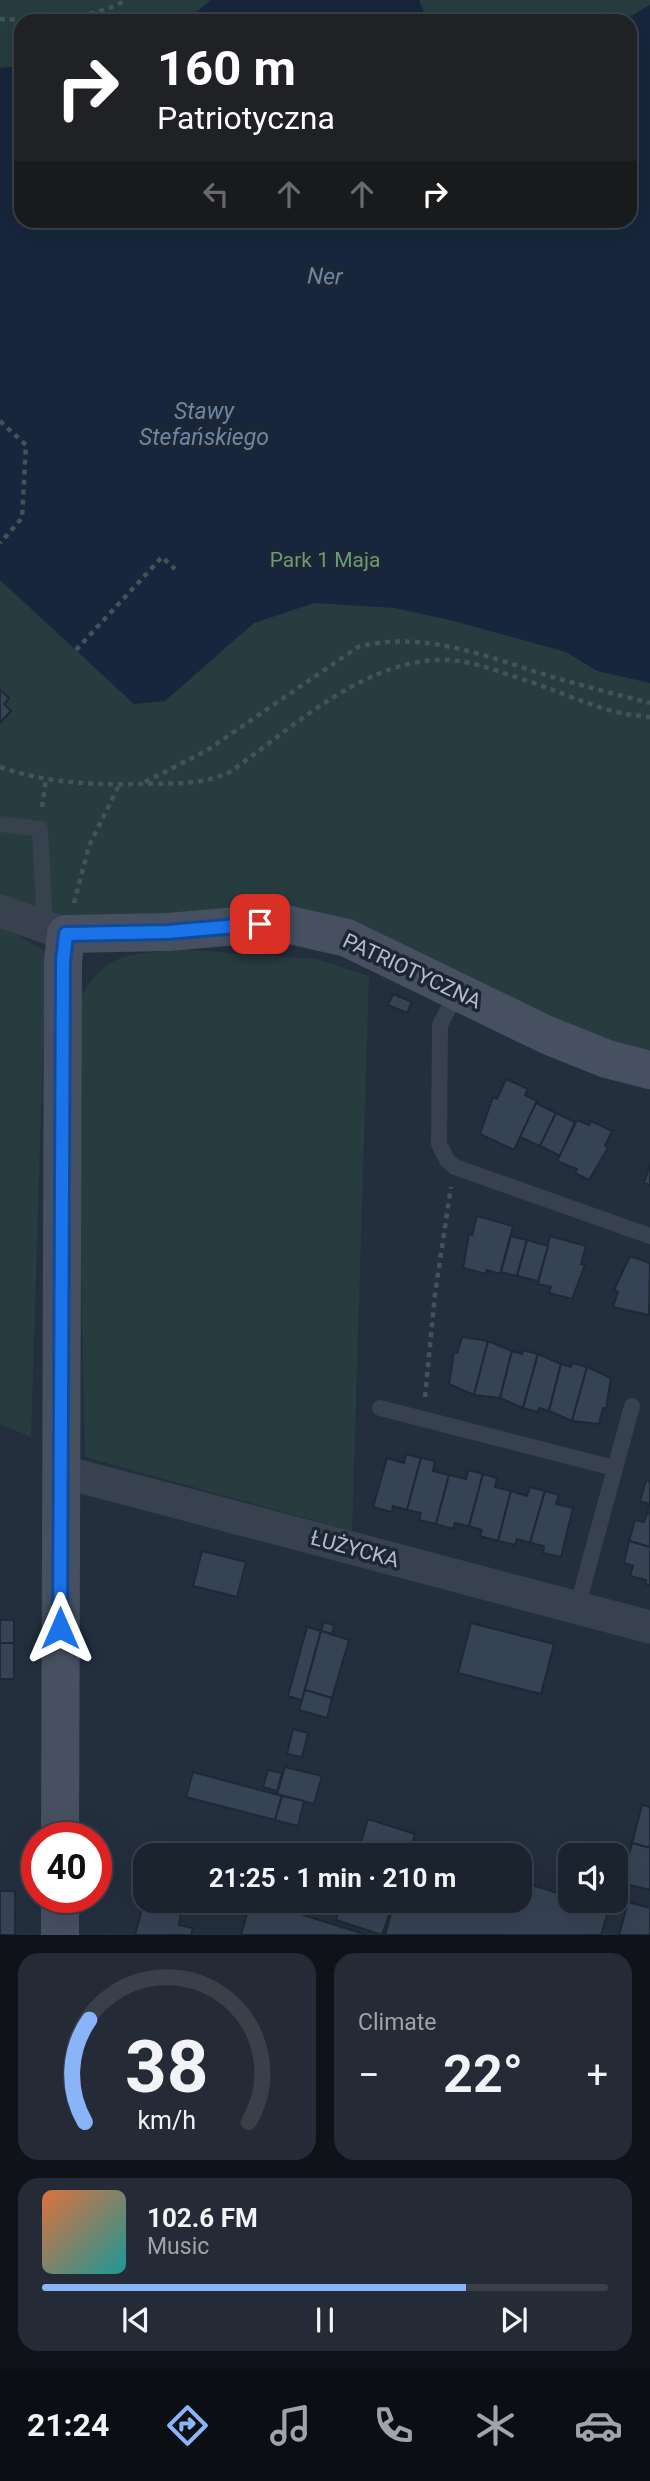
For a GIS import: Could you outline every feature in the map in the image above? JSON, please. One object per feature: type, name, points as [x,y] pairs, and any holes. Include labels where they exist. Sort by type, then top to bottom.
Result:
[{"type":"street","name":"PATRIOTYCZNA","points":[[0,911],[56,931],[168,932],[260,924],[289,925],[347,938],[577,1048],[650,1070]]},
{"type":"street","points":[[56,931],[63,976],[60,1822]]},
{"type":"street","name":"ŁUŻYCKA","points":[[60,1471],[650,1627]]},
{"type":"street","points":[[60,1913],[60,1935]]},
{"type":"lane","points":[[0,824],[40,829],[56,931]]},
{"type":"lane","points":[[457,992],[440,1025],[439,1144],[446,1160],[455,1167],[650,1236]]},
{"type":"lane","points":[[577,1608],[632,1406]]},
{"type":"lane","points":[[380,1408],[614,1468]]},
{"type":"path","points":[[83,14],[106,9],[126,0]]},
{"type":"path","points":[[0,421],[26,445],[22,518],[0,543]]},
{"type":"path","points":[[76,650],[162,556],[175,569]]},
{"type":"path","points":[[141,783],[169,772],[206,751],[358,647],[380,641],[425,642],[480,654],[650,703]]},
{"type":"path","points":[[0,767],[46,779],[119,785],[169,784],[220,777],[362,680],[412,662],[451,660],[471,663],[569,694],[601,710],[650,717]]},
{"type":"path","points":[[40,829],[46,779]]},
{"type":"path","points":[[56,931],[89,846],[119,785]]},
{"type":"path","points":[[423,1419],[435,1294],[451,1187]]},
{"type":"green space","name":"Park 1 Maja","points":[[0,0],[650,0],[650,1052],[570,1031],[363,929],[51,918],[0,899]]},
{"type":"green space","points":[[0,926],[46,951],[31,1437],[0,1424]]},
{"type":"green space","points":[[178,949],[316,959],[369,976],[352,1531],[85,1457],[76,1004],[107,965],[128,956]]},
{"type":"water","points":[[211,0],[419,0],[424,14],[194,14]]},
{"type":"water","name":"Stawy Stefańskiego","points":[[650,5],[650,683],[597,671],[566,652],[454,621],[395,608],[314,603],[254,623],[165,701],[134,704],[0,580],[0,68],[14,67],[14,228],[637,228],[637,14],[634,14]]},
{"type":"building","points":[[0,690],[9,698],[4,704],[11,711],[0,723]]},
{"type":"building","points":[[393,994],[412,1002],[407,1013],[388,1005]]},
{"type":"building","points":[[506,1079],[528,1089],[525,1095],[537,1101],[514,1150],[480,1134],[493,1097],[497,1099]]},
{"type":"building","points":[[536,1103],[556,1113],[540,1146],[520,1137]]},
{"type":"building","points":[[556,1113],[575,1122],[560,1156],[540,1146]]},
{"type":"building","points":[[577,1120],[589,1125],[591,1121],[612,1131],[605,1146],[608,1148],[589,1180],[575,1173],[577,1169],[557,1161]]},
{"type":"building","points":[[650,1165],[650,1185],[644,1183]]},
{"type":"building","points":[[477,1216],[513,1226],[500,1274],[487,1270],[486,1274],[463,1268],[469,1234],[472,1235]]},
{"type":"building","points":[[511,1236],[527,1240],[517,1276],[501,1272]]},
{"type":"building","points":[[550,1236],[586,1246],[581,1264],[585,1265],[572,1299],[549,1293],[551,1287],[538,1284]]},
{"type":"building","points":[[527,1240],[548,1246],[538,1281],[517,1276]]},
{"type":"building","points":[[630,1256],[650,1263],[649,1315],[613,1307],[618,1292],[614,1290]]},
{"type":"building","points":[[462,1337],[488,1341],[474,1395],[449,1384],[454,1352],[457,1353]]},
{"type":"building","points":[[488,1341],[512,1351],[500,1398],[474,1395]]},
{"type":"building","points":[[523,1350],[538,1354],[523,1408],[500,1398],[512,1351],[522,1354]]},
{"type":"building","points":[[538,1354],[561,1364],[549,1411],[539,1408],[538,1412],[523,1408]]},
{"type":"building","points":[[572,1363],[587,1367],[572,1421],[549,1411],[561,1364],[571,1367]]},
{"type":"building","points":[[587,1367],[611,1378],[606,1409],[603,1408],[599,1424],[572,1421]]},
{"type":"building","points":[[406,1454],[421,1458],[407,1510],[393,1506],[392,1512],[373,1507],[387,1458],[404,1463]]},
{"type":"building","points":[[421,1458],[435,1461],[433,1471],[449,1475],[436,1524],[419,1520],[421,1513],[407,1510]]},
{"type":"building","points":[[468,1470],[483,1474],[469,1526],[455,1523],[453,1529],[436,1524],[449,1475],[466,1479]]},
{"type":"building","points":[[483,1474],[497,1478],[495,1487],[511,1491],[498,1541],[480,1536],[482,1530],[469,1526]]},
{"type":"building","points":[[646,1480],[650,1481],[650,1514],[647,1513],[649,1504],[640,1501]]},
{"type":"building","points":[[530,1487],[545,1491],[530,1543],[517,1539],[515,1545],[498,1541],[511,1491],[527,1496]]},
{"type":"building","points":[[545,1491],[559,1495],[556,1504],[573,1508],[561,1557],[543,1553],[544,1546],[530,1543]]},
{"type":"building","points":[[647,1513],[650,1514],[650,1547],[629,1541],[635,1520],[644,1522]]},
{"type":"building","points":[[629,1541],[650,1547],[650,1585],[645,1584],[646,1580],[630,1576],[633,1566],[624,1563]]},
{"type":"building","points":[[202,1551],[246,1562],[237,1597],[193,1586]]},
{"type":"building","points":[[0,1620],[14,1620],[14,1643],[0,1643]]},
{"type":"building","points":[[324,1622],[334,1625],[332,1634],[321,1631]]},
{"type":"building","points":[[471,1623],[554,1644],[541,1694],[458,1673]]},
{"type":"building","points":[[307,1627],[321,1631],[302,1700],[288,1696]]},
{"type":"building","points":[[321,1631],[349,1640],[332,1698],[305,1690]]},
{"type":"building","points":[[0,1643],[14,1643],[14,1679],[0,1679]]},
{"type":"building","points":[[305,1690],[332,1698],[327,1718],[299,1710]]},
{"type":"building","points":[[293,1729],[308,1733],[302,1757],[287,1754]]},
{"type":"building","points":[[285,1767],[322,1776],[314,1804],[277,1794]]},
{"type":"building","points":[[268,1770],[282,1773],[277,1791],[263,1787]]},
{"type":"building","points":[[193,1772],[282,1796],[275,1820],[186,1797]]},
{"type":"building","points":[[282,1796],[304,1801],[298,1826],[275,1820]]},
{"type":"building","points":[[642,1805],[650,1807],[650,1848],[632,1843]]},
{"type":"building","points":[[368,1819],[415,1834],[412,1843],[361,1843]]},
{"type":"building","points":[[632,1843],[650,1848],[650,1890],[628,1884],[628,1859]]},
{"type":"building","points":[[532,1885],[558,1893],[558,1913],[608,1913],[601,1935],[385,1935],[391,1913],[532,1913]]},
{"type":"building","points":[[0,1891],[15,1891],[15,1935],[0,1935]]},
{"type":"building","points":[[628,1902],[650,1908],[650,1935],[619,1935],[625,1913],[628,1913]]},
{"type":"building","points":[[141,1913],[174,1913],[181,1915],[179,1925],[193,1928],[191,1935],[135,1935]]},
{"type":"building","points":[[247,1913],[297,1913],[367,1935],[241,1935]]},
{"type":"building","points":[[338,1913],[390,1913],[382,1935],[336,1920]]},
{"type":"route","points":[[60,1628],[63,962],[66,934],[168,932],[260,924]]},
{"type":"water label","name":"Ner","points":[[325,276]]}]
